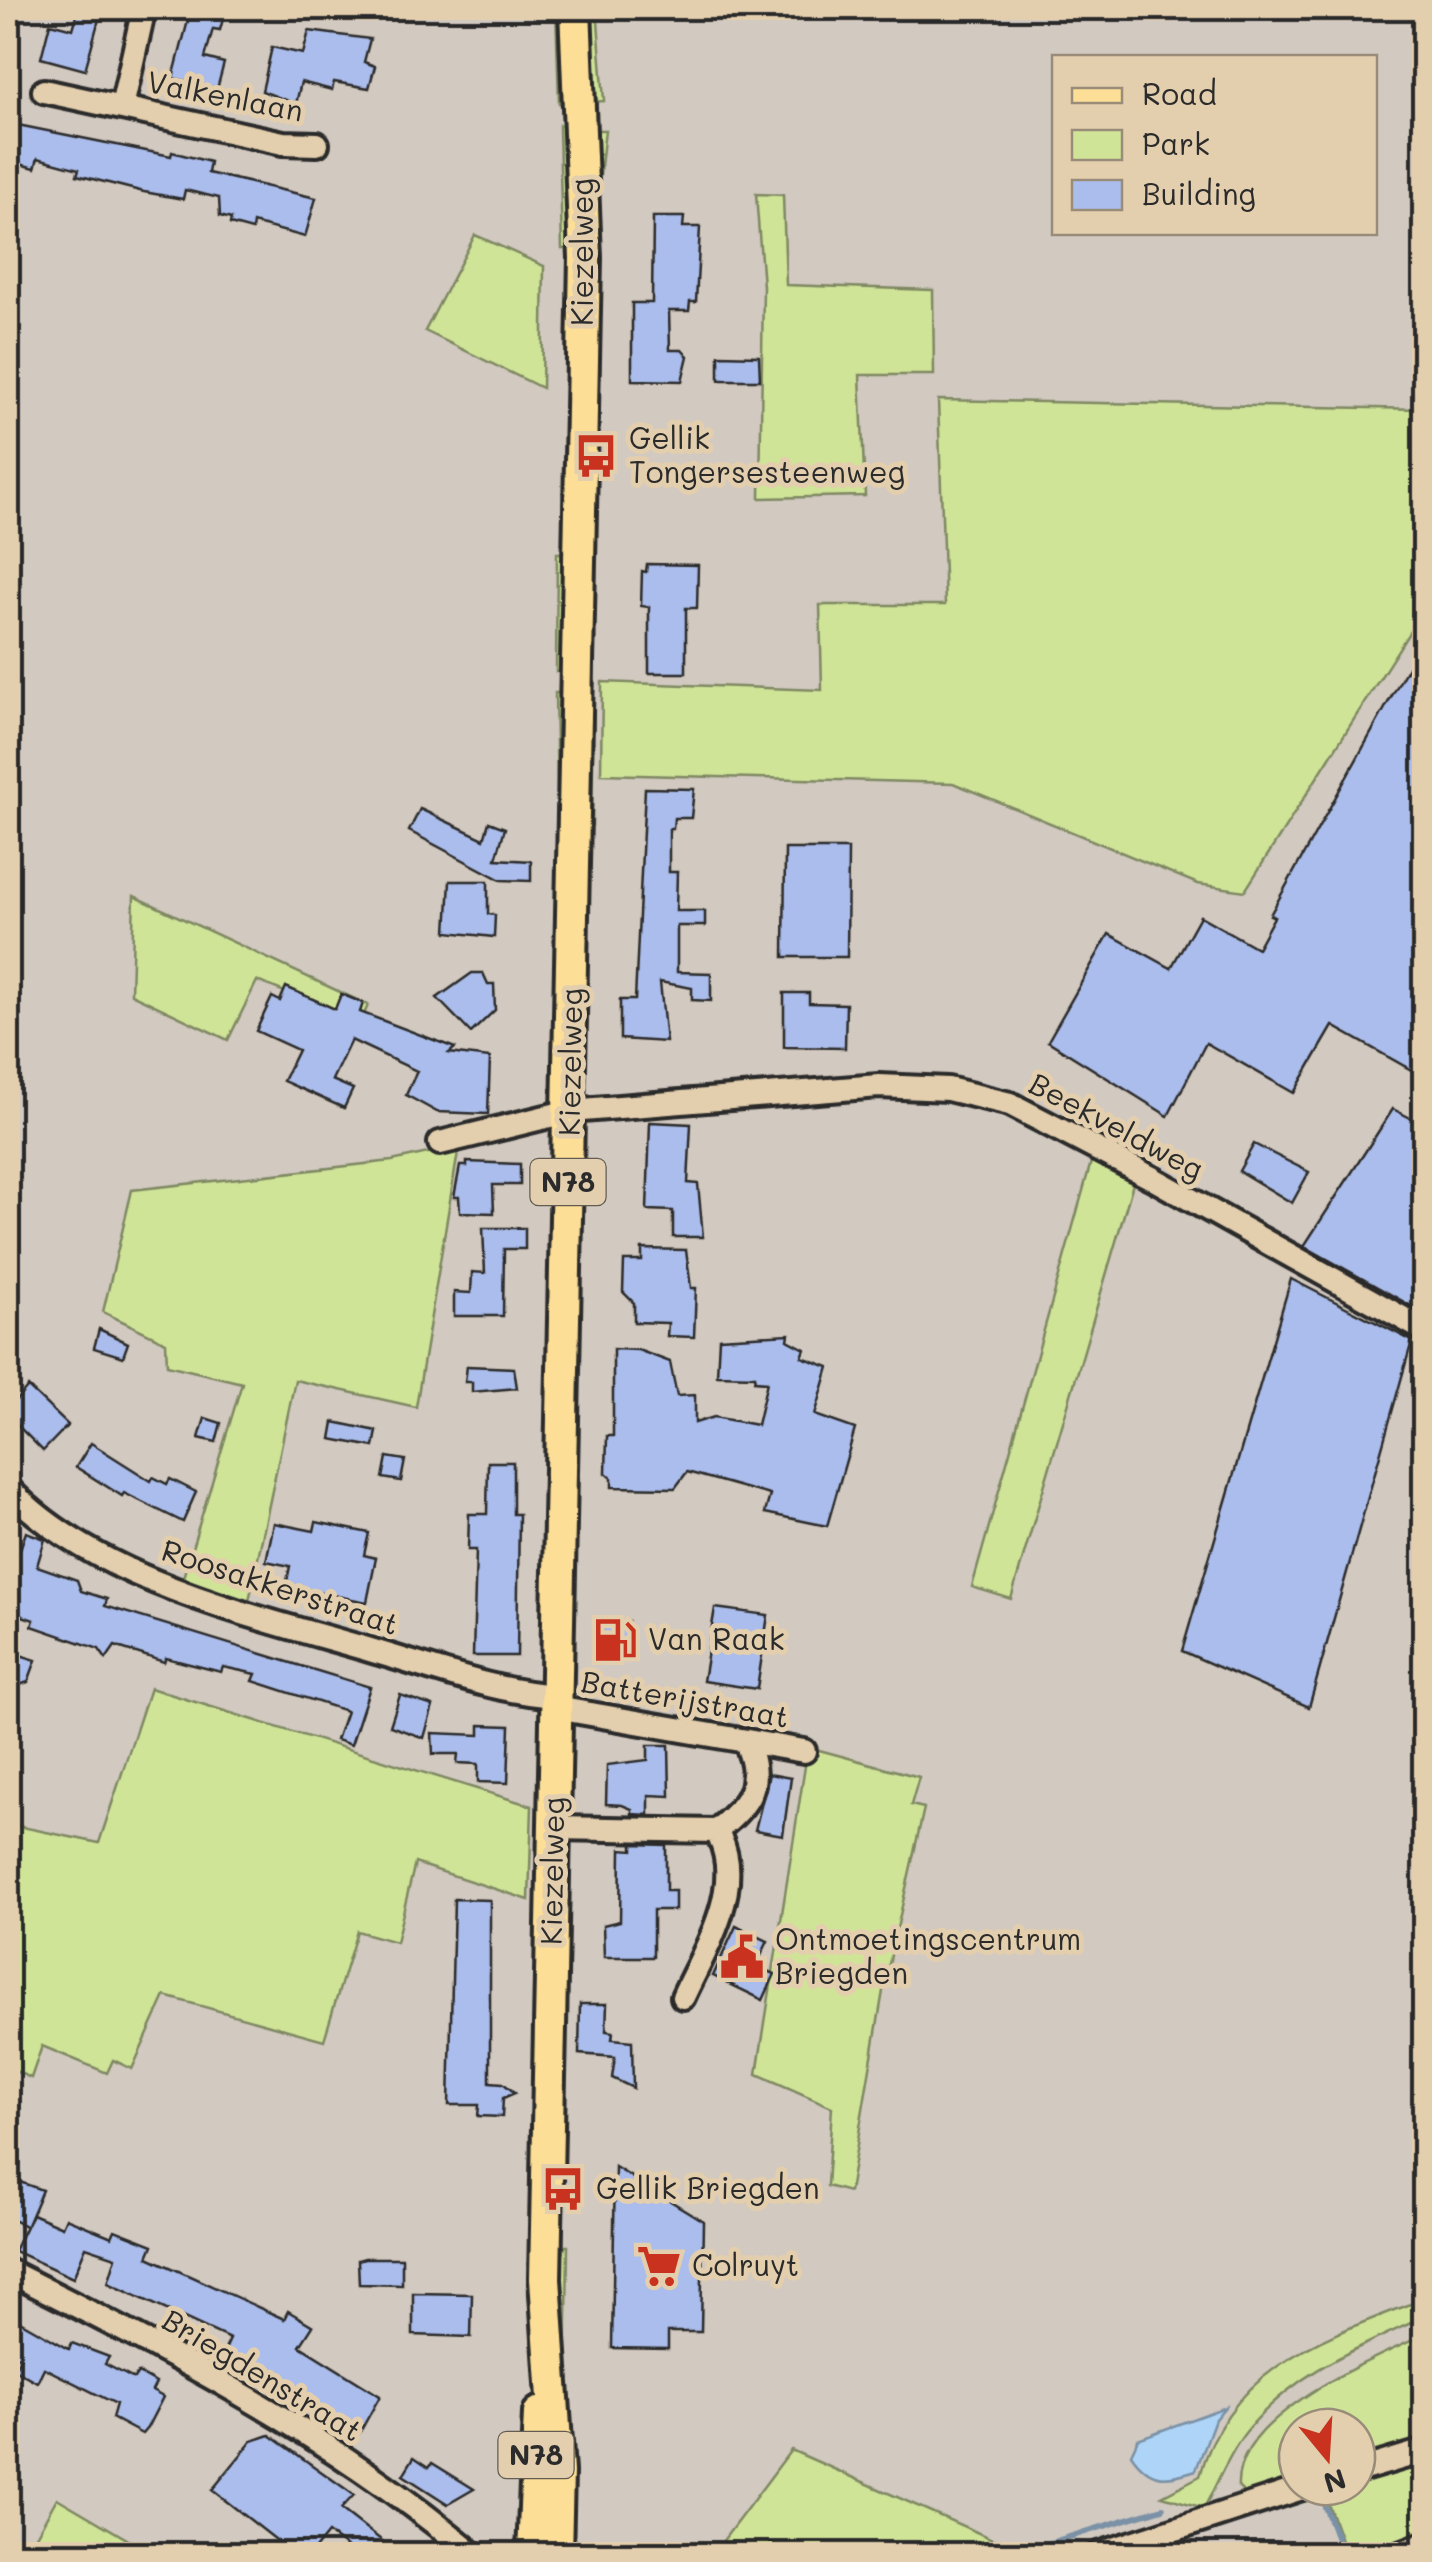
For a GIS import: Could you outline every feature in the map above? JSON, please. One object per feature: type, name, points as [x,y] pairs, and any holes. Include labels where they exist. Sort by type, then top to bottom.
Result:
[{"type":"main road","name":"Kiezelweg","points":[[533,2554],[540,2406],[547,2356],[585,258],[574,8]]},
{"type":"main road","name":"Kiezelweg","points":[[547,2356],[556,2422],[556,2554]]},
{"type":"street","name":"Valkenlaan","points":[[122,107],[144,8]]},
{"type":"street","name":"Valkenlaan","points":[[44,90],[284,143],[316,144]]},
{"type":"street","name":"Beekveldweg","points":[[440,1143],[570,1111],[879,1086],[948,1089],[1010,1104],[1152,1178],[1424,1330]]},
{"type":"street","name":"Roosakkerstraat","points":[[8,1488],[76,1542],[133,1572],[344,1642],[557,1702]]},
{"type":"street","name":"Batterijstraat","points":[[557,1702],[804,1751]]},
{"type":"street","points":[[554,1828],[716,1831],[735,1817],[751,1792],[756,1764],[745,1741]]},
{"type":"street","points":[[683,1997],[723,1912],[725,1847],[716,1831]]},
{"type":"street","name":"Briegdenstraat","points":[[8,2272],[188,2361],[289,2420],[430,2518],[472,2554]]},
{"type":"street","points":[[1377,2466],[1424,2451]]},
{"type":"street","points":[[1099,2554],[1277,2496]]},
{"type":"street","points":[[1398,2554],[1424,2544]]},
{"type":"green space","points":[[556,8],[564,8],[571,103],[559,103]]},
{"type":"green space","points":[[584,8],[597,8],[604,101],[591,102]]},
{"type":"green space","points":[[559,125],[572,125],[575,249],[562,249]]},
{"type":"green space","points":[[592,130],[605,130],[599,184],[600,231],[595,232]]},
{"type":"green space","points":[[756,194],[783,195],[786,285],[933,290],[934,375],[860,375],[865,496],[760,498],[763,286]]},
{"type":"green space","points":[[475,235],[544,266],[542,388],[425,331]]},
{"type":"green space","points":[[938,400],[1424,409],[1424,609],[1245,891],[1198,884],[953,783],[601,774],[602,682],[822,690],[820,605],[945,605]]},
{"type":"green space","points":[[557,553],[570,553],[568,672],[556,672]]},
{"type":"green space","points":[[588,636],[595,636],[592,825],[585,824]]},
{"type":"green space","points":[[555,693],[567,693],[564,847],[558,847]]},
{"type":"green space","points":[[134,896],[368,1005],[361,1022],[257,981],[228,1040],[131,994]]},
{"type":"green space","points":[[459,1146],[416,1407],[295,1380],[249,1601],[182,1581],[242,1383],[167,1365],[166,1342],[103,1312],[132,1190],[392,1161]]},
{"type":"green space","points":[[1093,1155],[1134,1180],[1011,1599],[972,1587]]},
{"type":"green space","points":[[150,1688],[532,1806],[529,1900],[415,1863],[396,1942],[357,1931],[324,2040],[165,1996],[132,2069],[113,2060],[107,2073],[42,2046],[31,2078],[8,2068],[8,1824],[99,1843]]},
{"type":"green space","points":[[808,1747],[919,1777],[911,1805],[924,1808],[883,1991],[849,2192],[827,2186],[832,2107],[757,2074]]},
{"type":"green space","points":[[568,2246],[566,2387],[556,2283]]},
{"type":"green space","points":[[1424,2299],[1424,2317],[1327,2364],[1263,2412],[1233,2451],[1204,2508],[1162,2496],[1200,2476],[1214,2438],[1234,2407],[1259,2381],[1319,2342]]},
{"type":"green space","points":[[1424,2335],[1424,2536],[1374,2554],[1346,2554],[1329,2507],[1377,2507],[1377,2407],[1291,2407],[1372,2359]]},
{"type":"green space","points":[[1277,2418],[1277,2484],[1245,2494],[1238,2487],[1243,2461],[1258,2437]]},
{"type":"green space","points":[[791,2450],[1008,2546],[981,2554],[713,2554]]},
{"type":"green space","points":[[57,2498],[142,2548],[138,2554],[8,2554],[8,2542],[27,2552]]},
{"type":"water","points":[[1225,2407],[1215,2419],[1196,2470],[1159,2476],[1145,2470],[1131,2454],[1138,2439]]},
{"type":"building","points":[[79,8],[102,8],[85,70],[41,58],[50,23],[73,29]]},
{"type":"building","points":[[226,8],[220,30],[213,29],[205,58],[224,63],[217,89],[173,78],[191,9]]},
{"type":"building","points":[[309,31],[370,39],[364,62],[375,66],[369,88],[334,82],[332,90],[301,82],[296,104],[262,91],[272,47],[303,54]]},
{"type":"building","points":[[8,123],[171,156],[172,152],[210,162],[208,173],[316,198],[305,237],[253,223],[252,230],[230,224],[231,219],[220,216],[219,198],[185,190],[183,199],[144,192],[77,175],[79,169],[38,158],[35,168],[8,161]]},
{"type":"building","points":[[653,217],[684,217],[683,227],[700,227],[696,302],[690,302],[689,311],[669,311],[670,350],[682,350],[688,356],[682,381],[632,380],[632,303],[652,303]]},
{"type":"building","points":[[719,355],[759,356],[760,380],[719,380]]},
{"type":"building","points":[[647,564],[698,565],[697,608],[686,608],[686,673],[649,673],[649,607],[641,606],[642,571],[646,572]]},
{"type":"building","points":[[1424,638],[1424,1077],[1333,1026],[1294,1093],[1206,1043],[1168,1116],[1048,1041],[1109,934],[1171,968],[1200,916],[1257,948],[1274,917],[1270,915]]},
{"type":"building","points":[[645,788],[694,789],[691,818],[674,818],[673,829],[669,829],[669,872],[677,872],[676,911],[705,911],[705,926],[677,926],[677,972],[711,973],[711,1001],[692,1000],[692,988],[660,982],[666,1042],[620,1039],[620,1000],[635,1000]]},
{"type":"building","points":[[420,809],[484,839],[489,822],[505,828],[496,859],[531,861],[531,881],[501,880],[409,831]]},
{"type":"building","points":[[785,849],[848,849],[847,957],[784,957]]},
{"type":"building","points":[[450,881],[488,881],[488,914],[495,915],[494,937],[447,932]]},
{"type":"building","points":[[472,973],[483,973],[488,984],[494,984],[495,1010],[471,1033],[437,998]]},
{"type":"building","points":[[286,987],[335,1009],[341,994],[363,1003],[360,1012],[455,1048],[449,1053],[490,1058],[488,1114],[437,1112],[406,1095],[417,1071],[351,1040],[332,1080],[353,1089],[344,1108],[283,1081],[298,1050],[256,1031],[272,997],[280,1001]]},
{"type":"building","points":[[784,993],[809,993],[809,1003],[846,1004],[845,1048],[784,1047]]},
{"type":"building","points":[[1393,1109],[1424,1125],[1424,1313],[1304,1246]]},
{"type":"building","points":[[650,1122],[691,1124],[688,1183],[698,1184],[703,1237],[673,1237],[673,1211],[647,1210]]},
{"type":"building","points":[[1254,1144],[1309,1172],[1292,1203],[1239,1171]]},
{"type":"building","points":[[467,1162],[520,1164],[520,1185],[493,1185],[494,1213],[460,1212],[459,1197],[454,1197],[460,1166],[467,1166]]},
{"type":"building","points":[[483,1228],[525,1228],[525,1249],[504,1249],[503,1316],[454,1316],[454,1292],[471,1293],[472,1272],[485,1273]]},
{"type":"building","points":[[642,1249],[686,1250],[691,1288],[696,1288],[694,1337],[667,1336],[668,1323],[634,1322],[634,1303],[623,1292],[624,1261],[642,1261]]},
{"type":"building","points":[[1291,1279],[1412,1341],[1309,1707],[1182,1651]]},
{"type":"building","points":[[99,1329],[128,1343],[123,1357],[94,1348]]},
{"type":"building","points":[[789,1334],[788,1340],[805,1349],[802,1357],[829,1367],[815,1415],[855,1429],[827,1526],[765,1513],[770,1495],[687,1472],[675,1488],[612,1487],[612,1478],[606,1473],[607,1436],[613,1436],[613,1349],[638,1350],[670,1362],[677,1396],[695,1395],[695,1423],[714,1417],[757,1425],[767,1382],[754,1381],[755,1376],[717,1375],[719,1338]]},
{"type":"building","points":[[467,1366],[514,1368],[517,1388],[472,1392],[472,1382],[465,1382]]},
{"type":"building","points":[[28,1387],[68,1425],[43,1451],[8,1416],[8,1409]]},
{"type":"building","points":[[205,1418],[221,1423],[216,1442],[199,1438]]},
{"type":"building","points":[[334,1422],[377,1431],[374,1447],[331,1439]]},
{"type":"building","points":[[91,1443],[151,1481],[153,1477],[167,1484],[170,1479],[196,1492],[183,1522],[124,1493],[122,1496],[76,1467]]},
{"type":"building","points":[[387,1457],[405,1460],[401,1481],[383,1478]]},
{"type":"building","points":[[488,1462],[513,1462],[513,1514],[519,1514],[517,1656],[473,1656],[476,1550],[468,1550],[469,1514],[487,1514]]},
{"type":"building","points":[[316,1522],[369,1533],[364,1555],[376,1558],[367,1602],[286,1586],[290,1566],[266,1561],[274,1523],[314,1531]]},
{"type":"building","points":[[26,1532],[45,1539],[37,1566],[77,1580],[81,1591],[107,1599],[105,1606],[370,1687],[351,1745],[336,1740],[346,1711],[253,1681],[256,1674],[223,1667],[221,1672],[166,1658],[164,1662],[115,1646],[106,1659],[99,1649],[32,1626],[34,1620],[8,1611],[8,1571],[12,1572]]},
{"type":"building","points":[[715,1608],[768,1615],[757,1689],[703,1681]]},
{"type":"building","name":"Van Raak","points":[[602,1622],[628,1622],[628,1659],[602,1659]]},
{"type":"building","points":[[14,1653],[36,1660],[28,1682],[8,1689]]},
{"type":"building","points":[[400,1695],[433,1706],[424,1738],[390,1726]]},
{"type":"building","points":[[480,1725],[510,1726],[508,1783],[478,1782],[478,1764],[457,1763],[458,1754],[433,1754],[432,1733],[480,1735]]},
{"type":"building","points":[[648,1745],[669,1745],[670,1796],[649,1795],[649,1815],[632,1814],[632,1809],[622,1805],[606,1804],[607,1765],[648,1760]]},
{"type":"building","points":[[769,1774],[791,1778],[783,1835],[755,1830]]},
{"type":"building","points":[[633,1844],[666,1845],[666,1891],[675,1891],[675,1910],[653,1910],[653,1957],[604,1957],[603,1925],[620,1921],[621,1849],[633,1850]]},
{"type":"building","points":[[454,1899],[490,1900],[490,2082],[503,2083],[515,2093],[503,2098],[502,2117],[478,2116],[479,2105],[449,2105]]},
{"type":"building","name":"Ontmoetingscentrum Briegden","points":[[736,1926],[768,1941],[756,1966],[775,1974],[763,2000],[713,1976]]},
{"type":"building","points":[[580,2004],[607,2004],[606,2031],[613,2032],[612,2039],[632,2041],[633,2088],[612,2078],[615,2057],[579,2054]]},
{"type":"building","name":"Colruyt","points":[[615,2167],[703,2221],[701,2332],[668,2332],[668,2349],[612,2348]]},
{"type":"building","points":[[17,2181],[42,2190],[27,2225],[32,2214],[62,2227],[66,2218],[112,2237],[115,2230],[153,2245],[148,2257],[284,2319],[288,2311],[313,2326],[300,2346],[380,2396],[360,2432],[266,2372],[224,2352],[230,2339],[108,2283],[116,2257],[86,2247],[73,2278],[14,2251],[26,2226],[8,2218]]},
{"type":"building","points":[[402,2258],[402,2285],[359,2284],[358,2260]]},
{"type":"building","points":[[413,2293],[472,2294],[471,2337],[413,2335]]},
{"type":"building","points":[[18,2320],[69,2349],[72,2343],[109,2357],[105,2364],[134,2379],[138,2373],[156,2383],[152,2391],[163,2397],[142,2434],[112,2418],[116,2404],[44,2368],[37,2382],[14,2369],[20,2358],[8,2351],[8,2338]]},
{"type":"building","points":[[270,2435],[354,2495],[341,2509],[399,2554],[355,2554],[328,2533],[311,2554],[294,2554],[212,2490],[252,2441]]},
{"type":"building","points":[[414,2457],[429,2467],[432,2463],[474,2489],[448,2504],[403,2475]]},
{"type":"waterway","points":[[1325,2507],[1343,2554]]},
{"type":"waterway","points":[[1014,2554],[1163,2508]]},
{"type":"place","name":"Gellik Tongersesteenweg","points":[[596,456]]},
{"type":"place","name":"Van Raak","points":[[615,1640]]},
{"type":"place","name":"Ontmoetingscentrum Briegden","points":[[742,1957]]},
{"type":"place","name":"Gellik Briegden","points":[[563,2189]]},
{"type":"place","name":"Colruyt","points":[[659,2266]]}]
